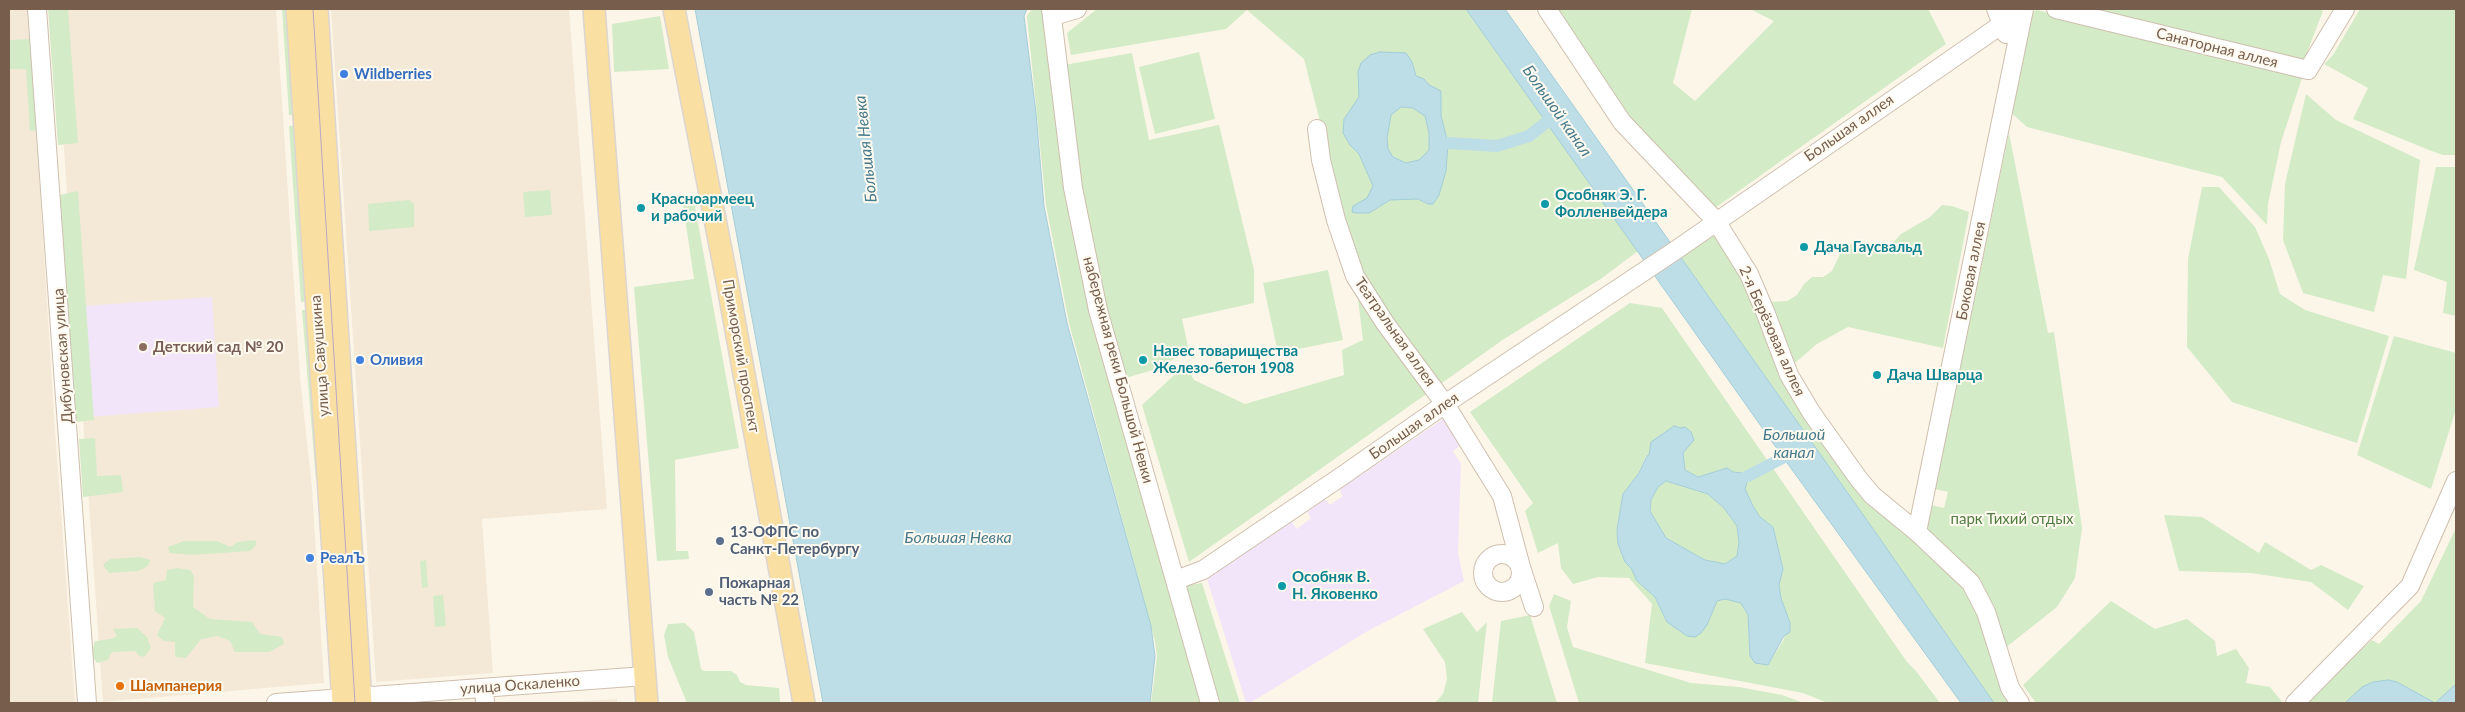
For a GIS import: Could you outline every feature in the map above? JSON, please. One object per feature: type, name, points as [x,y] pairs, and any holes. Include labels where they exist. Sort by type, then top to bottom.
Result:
[{"type":"main road","name":"улица Савушкина","points":[[297,9],[352,700]]},
{"type":"main road","name":"улица Савушкина","points":[[317,9],[352,700]]},
{"type":"main road","name":"Приморский проспект","points":[[674,9],[727,281],[804,703]]},
{"type":"main road","points":[[595,12],[647,703]]},
{"type":"street","name":"Дибуновская улица","points":[[37,9],[87,703]]},
{"type":"street","points":[[1052,13],[1077,9]]},
{"type":"street","name":"2-я Берёзовая аллея","points":[[1547,9],[1622,122],[1716,221],[1749,274],[1789,375],[1811,412],[1858,478],[1872,495],[1917,532],[1970,583],[1986,612],[2010,688],[2020,703]]},
{"type":"street","name":"Большая аллея","points":[[1176,580],[1203,570],[1445,404],[1676,250],[1999,17],[2024,9]]},
{"type":"street","name":"Боковая аллея","points":[[1917,532],[2024,9]]},
{"type":"street","name":"Санаторная аллея","points":[[2056,9],[2308,70],[2344,9]]},
{"type":"street","name":"набережная реки Большой Невки","points":[[1052,13],[1073,188],[1098,310],[1210,703]]},
{"type":"street","points":[[1999,17],[2015,53]]},
{"type":"street","name":"Театральная аллея","points":[[1317,129],[1321,160],[1334,211],[1355,276],[1385,323],[1445,404],[1502,496],[1516,556],[1534,607]]},
{"type":"street","points":[[2295,703],[2410,586],[2456,480]]},
{"type":"street","name":"улица Оскаленко","points":[[276,703],[484,695],[645,676]]},
{"type":"shaded area","points":[[9,9],[29,9],[54,416],[75,703],[9,703]]},
{"type":"shaded area","points":[[54,9],[276,9],[300,377],[312,488],[324,683],[103,702]]},
{"type":"shaded area","points":[[331,9],[569,9],[607,509],[482,519],[493,673],[376,682]]},
{"type":"shaded area","name":"Детский сад № 20","points":[[212,297],[219,407],[76,418],[68,307]]},
{"type":"shaded area","points":[[1443,419],[1461,445],[1453,451],[1461,464],[1458,553],[1464,581],[1366,632],[1250,703],[1246,703],[1207,579],[1291,521],[1297,529],[1311,518],[1307,512],[1325,499],[1330,505],[1343,496],[1339,490]]},
{"type":"shaded area","points":[[617,699],[617,703],[545,703]]},
{"type":"green space","points":[[48,9],[68,9],[78,143],[58,145]]},
{"type":"green space","points":[[282,9],[291,9],[298,115],[289,115]]},
{"type":"green space","points":[[1032,9],[1044,9],[1065,190],[1090,311],[1203,703],[1151,703],[1157,656],[1155,641],[1069,323],[1046,205],[1027,16]]},
{"type":"green space","points":[[1097,9],[1466,9],[1638,251],[1602,278],[1504,339],[1189,562],[1142,405],[1185,365],[1194,380],[1245,404],[1344,375],[1342,350],[1363,340],[1351,242],[1304,59],[1247,10],[1226,29],[1071,55],[1067,33]]},
{"type":"green space","points":[[1557,9],[1692,9],[1673,83],[1695,101],[1774,21],[1750,9],[1928,9],[1946,44],[1712,210],[1626,115]]},
{"type":"green space","points":[[2089,9],[2319,9],[2323,11],[2303,63]]},
{"type":"green space","points":[[2360,9],[2456,9],[2456,155],[2443,155],[2353,119],[2368,88],[2324,64],[2333,55]]},
{"type":"green space","points":[[2037,10],[2303,75],[2281,142],[2268,204],[2267,225],[2222,177],[2027,127],[2009,111],[2029,14]]},
{"type":"green space","points":[[660,16],[669,69],[614,72],[612,24]]},
{"type":"green space","points":[[31,39],[37,130],[30,131],[26,69],[9,69],[9,40]]},
{"type":"green space","points":[[1199,52],[1215,119],[1155,134],[1139,67]]},
{"type":"green space","points":[[1132,53],[1149,140],[1219,125],[1254,270],[1254,303],[1182,319],[1189,351],[1153,370],[1122,379],[1082,203],[1064,65]]},
{"type":"green space","points":[[2306,94],[2336,120],[2420,160],[2406,279],[2383,275],[2374,312],[2303,293],[2283,240],[2285,184]]},
{"type":"green space","points":[[299,125],[311,301],[301,302],[289,126]]},
{"type":"green space","name":"парк Тихий отдых","points":[[2009,133],[2048,333],[2054,332],[2082,528],[2075,578],[2057,607],[2004,649],[1992,610],[1924,530],[1931,505],[1944,508],[1948,492],[1935,489]]},
{"type":"green space","points":[[2436,167],[2456,167],[2456,316],[2443,313],[2447,282],[2414,270]]},
{"type":"green space","points":[[2202,187],[2219,187],[2255,227],[2269,259],[2280,294],[2305,310],[2389,336],[2357,443],[2232,402],[2187,347],[2188,259]]},
{"type":"green space","points":[[550,190],[552,215],[525,217],[523,192]]},
{"type":"green space","points":[[78,191],[94,420],[76,422],[60,195]]},
{"type":"green space","points":[[409,200],[414,204],[414,227],[369,231],[368,204]]},
{"type":"green space","points":[[694,201],[739,448],[675,460],[676,551],[688,551],[689,559],[657,561],[634,287],[694,279],[683,204]]},
{"type":"green space","points":[[1942,205],[1952,206],[1969,212],[1943,348],[1848,327],[1817,344],[1782,374],[1802,414],[1967,587],[1980,615],[2011,703],[1994,703],[1680,256],[1711,232],[1742,276],[1768,302],[1787,301],[1797,295],[1804,284],[1812,277],[1823,277],[1832,271],[1840,254],[1852,243],[1860,249],[1869,242],[1883,253],[1901,234],[1930,217]]},
{"type":"green space","points":[[1328,270],[1343,340],[1278,353],[1263,283]]},
{"type":"green space","points":[[1630,303],[1662,308],[1907,662],[1940,703],[1828,703],[1803,693],[1645,663],[1652,604],[1629,578],[1598,577],[1573,584],[1561,568],[1558,543],[1538,553],[1525,511],[1533,503],[1470,412]],"holes":[[[1683,453],[1685,470],[1698,477],[1727,468],[1733,472],[1742,473],[1745,489],[1753,506],[1760,517],[1773,527],[1783,569],[1779,585],[1781,598],[1790,623],[1783,641],[1768,665],[1750,656],[1748,615],[1741,603],[1725,599],[1717,601],[1707,625],[1687,636],[1667,622],[1655,597],[1637,581],[1631,568],[1625,562],[1618,545],[1617,530],[1623,494],[1639,473],[1646,456]]]},
{"type":"green space","points":[[302,310],[311,310],[323,480],[316,480]]},
{"type":"green space","points":[[2394,336],[2456,353],[2456,409],[2431,489],[2357,455]]},
{"type":"green space","points":[[95,438],[97,476],[121,475],[123,492],[83,497],[79,439]]},
{"type":"green space","points":[[1666,481],[1708,494],[1724,508],[1737,526],[1739,542],[1737,556],[1725,564],[1705,560],[1666,538],[1650,511],[1651,500],[1658,487]]},
{"type":"green space","points":[[2164,515],[2202,517],[2259,553],[2265,542],[2311,570],[2321,565],[2364,586],[2348,610],[2311,582],[2251,573],[2179,571]]},
{"type":"green space","points":[[2456,528],[2456,684],[2435,703],[2305,703],[2372,640],[2379,644],[2421,601]]},
{"type":"green space","points":[[255,540],[257,544],[250,551],[193,555],[170,553],[168,547],[184,541],[217,541],[230,547],[238,542]]},
{"type":"green space","points":[[140,557],[150,560],[148,566],[138,571],[109,573],[103,565],[110,559]]},
{"type":"green space","points":[[426,560],[428,587],[422,588],[420,561]]},
{"type":"green space","points":[[177,568],[190,570],[194,576],[193,607],[210,619],[252,622],[260,634],[282,637],[284,644],[269,652],[235,652],[230,641],[218,636],[201,639],[186,658],[175,657],[175,642],[164,641],[157,635],[165,618],[155,611],[153,583],[166,580],[167,570]]},
{"type":"green space","points":[[1202,583],[1240,703],[1219,703],[1183,586]]},
{"type":"green space","points":[[1554,594],[1571,601],[1567,627],[1573,647],[1691,683],[1739,687],[1782,695],[1804,703],[1579,703],[1549,606]]},
{"type":"green space","points":[[443,595],[446,626],[435,627],[433,596]]},
{"type":"green space","points":[[2111,601],[2155,629],[2187,619],[2215,641],[2217,656],[2236,649],[2249,668],[2246,683],[2270,687],[2283,703],[2036,703],[2023,685]]},
{"type":"green space","points":[[1462,612],[1477,632],[1487,622],[1478,703],[1435,703],[1443,694],[1447,679],[1445,662],[1423,629]]},
{"type":"green space","points":[[1530,615],[1557,703],[1492,703],[1501,621]]},
{"type":"green space","points":[[685,623],[694,632],[701,669],[704,671],[731,671],[737,675],[740,682],[746,685],[779,688],[780,703],[687,703],[668,657],[664,635],[668,624]]},
{"type":"green space","points":[[137,628],[147,637],[151,648],[144,657],[138,655],[136,651],[112,652],[108,660],[97,663],[91,654],[95,641],[111,639],[117,636],[113,629]]},
{"type":"water","name":"Большая Невка","points":[[695,9],[1027,9],[1024,16],[1036,113],[1044,206],[1067,323],[1151,626],[1155,656],[1150,703],[823,703]]},
{"type":"water","name":"Большой канал","points":[[1466,9],[1505,9],[1994,703],[1961,703],[1785,460]]},
{"type":"water","points":[[1380,52],[1406,53],[1412,62],[1416,76],[1424,79],[1429,85],[1441,91],[1441,116],[1448,143],[1446,171],[1439,195],[1433,204],[1428,204],[1418,199],[1390,200],[1369,213],[1352,212],[1353,206],[1367,198],[1373,186],[1359,154],[1350,145],[1343,133],[1344,119],[1359,97],[1358,72],[1361,63],[1370,55]],"holes":[[[1401,107],[1413,108],[1425,116],[1429,133],[1429,150],[1419,160],[1406,163],[1393,157],[1388,149],[1387,138],[1391,115]]]},
{"type":"water","points":[[1674,426],[1685,427],[1691,432],[1694,440],[1683,453],[1685,470],[1698,477],[1727,468],[1733,472],[1742,473],[1748,479],[1745,489],[1753,506],[1760,517],[1773,527],[1783,569],[1779,585],[1781,598],[1790,623],[1790,632],[1784,636],[1768,665],[1755,663],[1750,656],[1748,615],[1741,603],[1725,599],[1717,601],[1707,625],[1701,633],[1695,637],[1687,636],[1667,622],[1655,597],[1637,581],[1631,568],[1625,562],[1618,544],[1617,530],[1623,494],[1639,473],[1649,455],[1651,442]],"holes":[[[1666,481],[1708,494],[1724,508],[1737,526],[1739,542],[1737,556],[1725,564],[1705,560],[1666,538],[1650,511],[1651,500],[1658,487]]]},
{"type":"water","points":[[2388,680],[2397,682],[2435,703],[2345,703],[2362,687],[2373,682]]},
{"type":"water","points":[[2456,684],[2456,703],[2435,703]]},
{"type":"waterway","points":[[1448,143],[1497,146],[1529,136],[1558,113]]},
{"type":"waterway","points":[[1746,477],[1798,450]]},
{"type":"tram line","points":[[313,9],[355,703]]},
{"type":"place","name":"Wildberries","points":[[344,74]]},
{"type":"place","name":"Особняк Э. Г. Фолленвейдера","points":[[1545,204]]},
{"type":"place","name":"Красноармеец и рабочий","points":[[641,208]]},
{"type":"place","name":"Дача Гаусвальд","points":[[1804,247]]},
{"type":"place","name":"Детский сад № 20","points":[[143,347]]},
{"type":"place","name":"Оливия","points":[[360,360]]},
{"type":"place","name":"Навес товарищества Железо-бетон 1908","points":[[1143,360]]},
{"type":"place","name":"Дача Шварца","points":[[1877,375]]},
{"type":"place","name":"13-ОФПС по Санкт-Петербургу","points":[[720,541]]},
{"type":"place","name":"РеалЪ","points":[[310,558]]},
{"type":"place","name":"Особняк В. Н. Яковенко","points":[[1282,586]]},
{"type":"place","name":"Пожарная часть № 22","points":[[709,592]]},
{"type":"place","name":"Шампанерия","points":[[120,686]]}]
